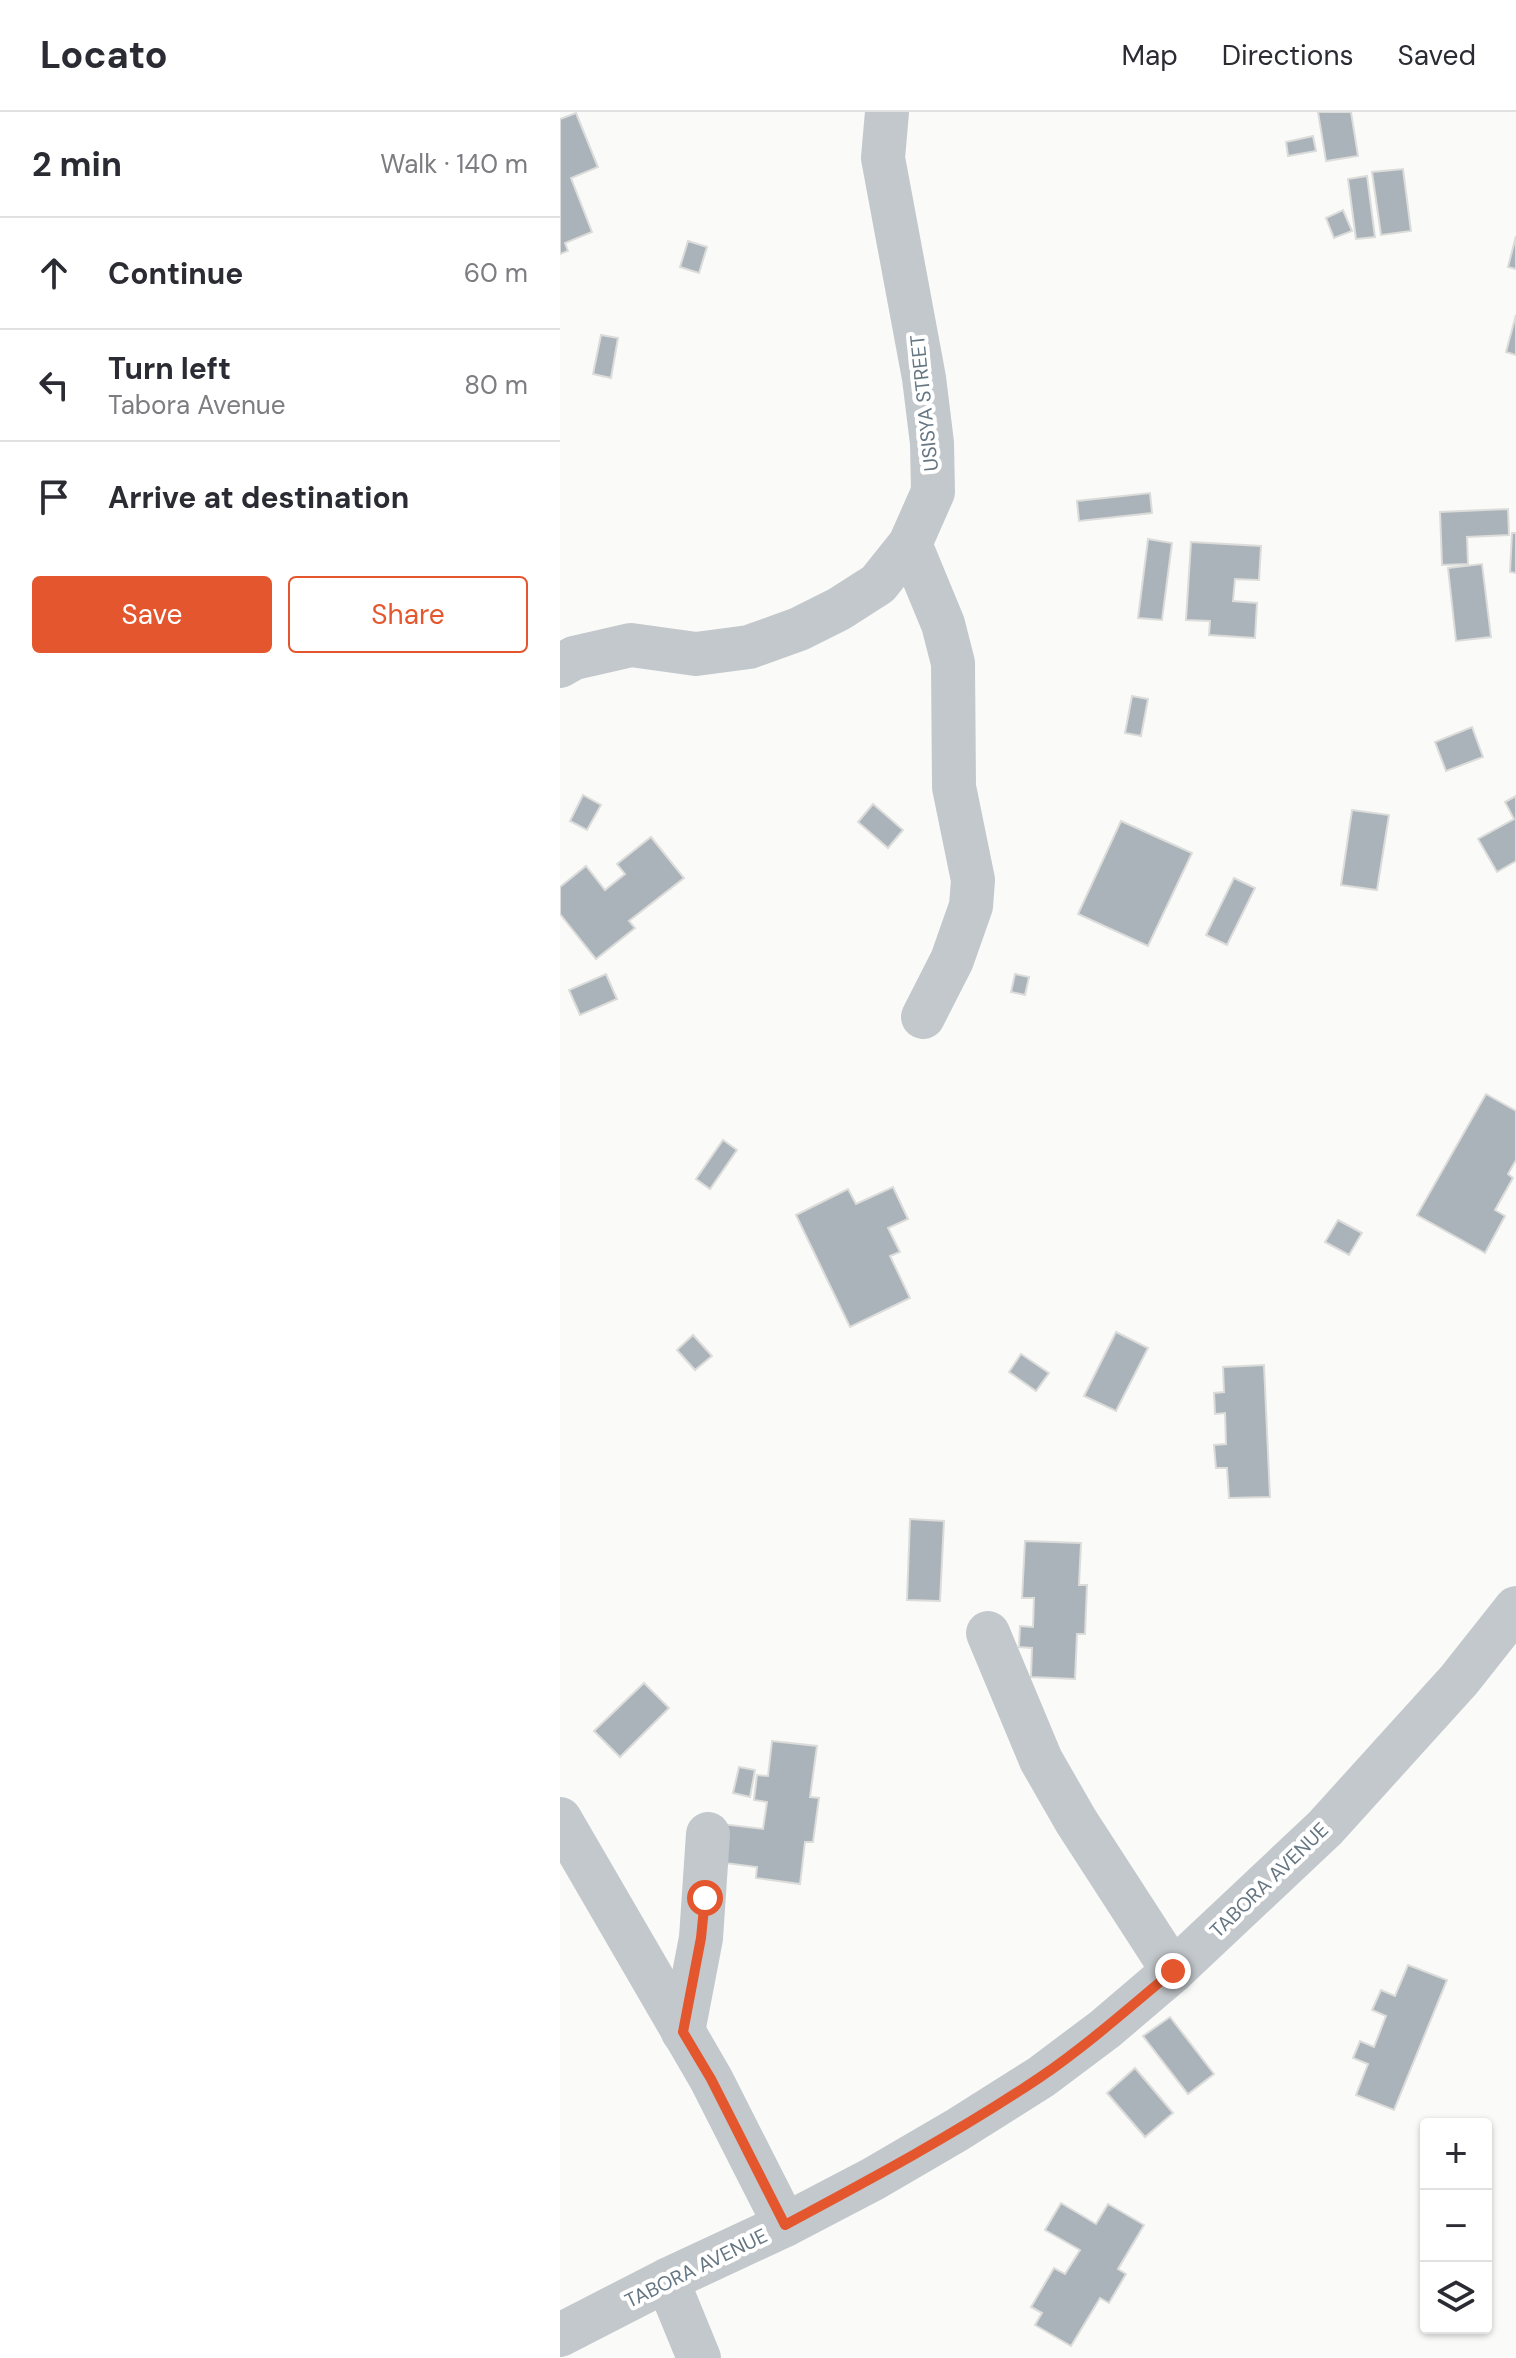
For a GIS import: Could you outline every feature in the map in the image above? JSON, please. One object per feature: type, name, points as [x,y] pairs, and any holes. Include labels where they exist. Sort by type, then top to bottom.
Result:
[{"type":"street","name":"USISYA STREET","points":[[560,666],[574,658],[631,645],[696,654],[749,647],[799,629],[839,609],[878,584],[910,544],[933,492],[932,443],[924,378],[883,158],[887,112]]},
{"type":"street","points":[[910,544],[943,624],[953,663],[954,787],[973,880],[971,906],[952,960],[923,1017]]},
{"type":"street","name":"TABORA AVENUE","points":[[560,2335],[667,2280],[785,2225],[945,2137],[1041,2077],[1105,2029],[1173,1971],[1325,1828],[1449,1692],[1516,1608]]},
{"type":"street","points":[[988,1633],[1041,1760],[1076,1821],[1173,1971]]},
{"type":"street","points":[[560,1819],[711,2079],[785,2225]]},
{"type":"street","points":[[683,2032],[701,1938],[708,1834]]},
{"type":"street","points":[[667,2280],[699,2358]]},
{"type":"building","points":[[1318,112],[1351,112],[1358,156],[1326,161]]},
{"type":"building","points":[[576,113],[598,167],[571,178],[592,232],[565,243],[568,251],[560,254],[560,119]]},
{"type":"building","points":[[1313,136],[1316,151],[1288,156],[1286,142]]},
{"type":"building","points":[[1403,169],[1411,231],[1381,235],[1372,172]]},
{"type":"building","points":[[1367,176],[1375,237],[1356,239],[1348,179]]},
{"type":"building","points":[[1343,210],[1352,231],[1334,238],[1326,218]]},
{"type":"building","points":[[1516,236],[1516,269],[1508,267]]},
{"type":"building","points":[[688,241],[707,247],[699,273],[680,267]]},
{"type":"building","points":[[1516,315],[1516,355],[1506,352]]},
{"type":"building","points":[[601,335],[618,338],[611,378],[593,374]]},
{"type":"building","points":[[1150,493],[1152,513],[1079,521],[1077,501]]},
{"type":"building","points":[[1508,509],[1509,535],[1467,537],[1468,564],[1442,565],[1440,512]]},
{"type":"building","points":[[1512,533],[1516,533],[1516,573],[1510,572]]},
{"type":"building","points":[[1148,539],[1172,543],[1162,620],[1138,618]]},
{"type":"building","points":[[1191,542],[1261,546],[1259,580],[1235,579],[1233,601],[1257,603],[1255,638],[1209,635],[1210,621],[1186,620]]},
{"type":"building","points":[[1482,564],[1491,637],[1456,641],[1448,568]]},
{"type":"building","points":[[1132,696],[1148,699],[1141,736],[1125,733]]},
{"type":"building","points":[[1472,727],[1483,757],[1446,771],[1435,742]]},
{"type":"building","points":[[583,795],[601,805],[587,830],[570,821]]},
{"type":"building","points":[[1516,796],[1516,861],[1497,872],[1478,839],[1514,819],[1505,802]]},
{"type":"building","points":[[873,804],[903,830],[888,848],[858,822]]},
{"type":"building","points":[[1352,810],[1389,815],[1377,890],[1341,885]]},
{"type":"building","points":[[1121,821],[1192,853],[1148,946],[1078,914]]},
{"type":"building","points":[[651,837],[684,878],[629,921],[635,928],[596,959],[560,914],[560,887],[586,866],[605,890],[625,874],[617,864]]},
{"type":"building","points":[[1234,878],[1255,888],[1227,945],[1206,935]]},
{"type":"building","points":[[606,974],[617,999],[580,1015],[569,990]]},
{"type":"building","points":[[1015,974],[1029,977],[1025,995],[1011,992]]},
{"type":"building","points":[[1486,1094],[1516,1111],[1516,1160],[1508,1174],[1513,1178],[1495,1210],[1505,1216],[1485,1253],[1417,1215]]},
{"type":"building","points":[[723,1140],[737,1150],[710,1189],[696,1179]]},
{"type":"building","points":[[893,1187],[908,1219],[888,1228],[900,1252],[890,1256],[910,1298],[850,1327],[796,1215],[848,1189],[856,1204]]},
{"type":"building","points":[[1338,1220],[1362,1233],[1349,1255],[1325,1242]]},
{"type":"building","points":[[1116,1332],[1148,1348],[1116,1411],[1084,1396]]},
{"type":"building","points":[[693,1335],[712,1356],[695,1370],[677,1350]]},
{"type":"building","points":[[1021,1354],[1049,1373],[1036,1391],[1009,1372]]},
{"type":"building","points":[[1264,1365],[1270,1497],[1229,1498],[1227,1468],[1216,1468],[1214,1445],[1226,1444],[1225,1413],[1215,1414],[1214,1393],[1224,1392],[1223,1367]]},
{"type":"building","points":[[910,1519],[944,1521],[940,1601],[907,1600]]},
{"type":"building","points":[[1025,1541],[1081,1543],[1079,1585],[1087,1585],[1085,1634],[1077,1634],[1075,1679],[1031,1677],[1032,1648],[1019,1647],[1020,1626],[1033,1627],[1034,1598],[1022,1598]]},
{"type":"building","points":[[644,1683],[669,1708],[620,1757],[594,1731]]},
{"type":"building","points":[[772,1741],[817,1746],[810,1797],[819,1798],[813,1842],[805,1842],[800,1884],[756,1878],[757,1867],[717,1862],[722,1824],[763,1829],[767,1802],[754,1800],[757,1775],[768,1776]]},
{"type":"building","points":[[739,1767],[755,1770],[750,1797],[733,1793]]},
{"type":"building","points":[[1408,1965],[1447,1980],[1394,2110],[1356,2095],[1368,2064],[1353,2058],[1360,2041],[1374,2047],[1386,2016],[1372,2010],[1381,1990],[1395,1996]]},
{"type":"building","points":[[1170,2017],[1214,2074],[1188,2094],[1143,2036]]},
{"type":"building","points":[[1135,2068],[1173,2113],[1145,2137],[1107,2093]]},
{"type":"building","points":[[1061,2203],[1096,2224],[1108,2204],[1144,2225],[1118,2269],[1126,2274],[1109,2303],[1100,2298],[1071,2346],[1035,2325],[1042,2313],[1031,2307],[1054,2268],[1065,2274],[1080,2250],[1045,2230]]},
{"type":"route","points":[[705,1898],[701,1938],[683,2032],[711,2079],[785,2225],[873,2179],[1041,2077],[1105,2029],[1173,1971]]}]
